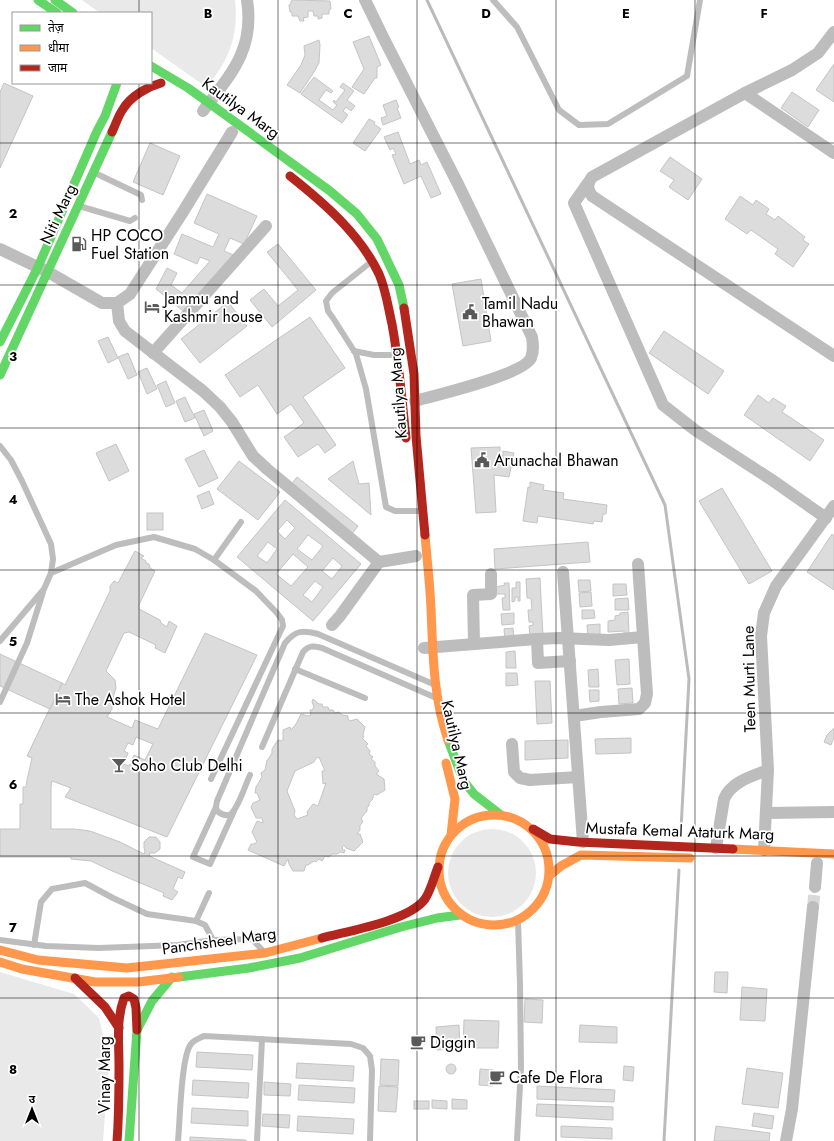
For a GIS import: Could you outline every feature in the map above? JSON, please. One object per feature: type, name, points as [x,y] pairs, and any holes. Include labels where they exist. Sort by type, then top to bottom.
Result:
[{"type":"main road","points":[[38,0],[56,12]]},
{"type":"main road","points":[[55,0],[72,12]]},
{"type":"main road","name":"Kautilya Marg","points":[[152,67],[188,88],[204,109],[330,192],[357,214],[377,239],[399,285],[406,316],[414,374],[422,511],[431,606],[426,645],[433,696],[432,716],[455,799],[451,835]]},
{"type":"main road","name":"Niti Marg","points":[[0,342],[78,206],[123,108],[137,94],[156,84],[164,85],[152,78]]},
{"type":"main road","name":"Niti Marg","points":[[0,375],[117,84]]},
{"type":"main road","name":"Kautilya Marg","points":[[282,168],[328,209],[354,237],[372,262],[385,290],[397,355],[407,448]]},
{"type":"main road","name":"Kautilya Marg","points":[[433,696],[463,780],[474,794],[501,815]]},
{"type":"main road","points":[[501,815],[515,819],[528,826],[541,839],[548,856],[550,875],[545,894],[534,910],[518,921],[503,925],[488,926],[473,922],[460,914],[450,905],[439,881],[438,867],[442,850],[451,835],[465,823],[482,816],[501,815]]},
{"type":"main road","name":"Mustafa Kemal Ataturk Marg","points":[[528,826],[550,839],[582,842],[834,854]]},
{"type":"main road","name":"Mustafa Kemal Ataturk Marg","points":[[550,875],[561,866],[581,855],[697,858]]},
{"type":"main road","name":"Panchsheel Marg","points":[[0,950],[38,960],[127,968],[265,953],[387,921],[415,909],[425,898],[438,867]]},
{"type":"main road","name":"Panchsheel Marg","points":[[0,962],[22,969],[95,982],[138,982],[249,968],[300,958],[401,927],[460,914]]},
{"type":"main road","name":"Vinay Marg","points":[[129,1141],[137,1030],[152,1001],[172,977]]},
{"type":"main road","name":"Vinay Marg","points":[[76,978],[105,1007],[119,1028],[119,1112],[117,1141]]},
{"type":"main road","points":[[119,1028],[120,1006],[124,998],[129,996],[134,999],[137,1030]]},
{"type":"street","points":[[204,109],[227,80],[240,58],[247,32],[247,0]]},
{"type":"street","points":[[365,0],[458,184],[532,337],[534,348],[531,359],[523,366],[508,374],[415,402]]},
{"type":"street","points":[[828,520],[772,480],[695,430],[663,405],[574,204],[592,177],[792,70],[818,53],[834,32]]},
{"type":"street","points":[[745,94],[834,152]]},
{"type":"street","points":[[0,249],[43,269],[102,303],[117,303],[130,294],[232,132]]},
{"type":"street","points":[[588,183],[588,191],[592,196],[834,356]]},
{"type":"street","points":[[153,353],[266,226]]},
{"type":"street","points":[[117,303],[119,321],[125,331],[203,391],[232,422],[254,456],[267,470],[379,562]]},
{"type":"street","name":"Teen Murti Lane","points":[[764,850],[768,770],[762,636],[764,612],[776,586],[828,520],[834,506]]},
{"type":"street","points":[[332,625],[379,562],[416,555]]},
{"type":"street","points":[[574,716],[639,709],[645,703],[647,694],[638,564]]},
{"type":"street","points":[[563,572],[582,842]]},
{"type":"street","points":[[474,644],[473,595],[492,594],[491,574]]},
{"type":"street","points":[[426,645],[474,644],[537,639],[568,638],[609,640],[643,637]]},
{"type":"street","points":[[537,639],[538,663],[570,661]]},
{"type":"street","points":[[512,744],[514,772],[520,778],[530,780],[578,777]]},
{"type":"street","points":[[716,848],[726,793],[740,782],[768,770]]},
{"type":"street","points":[[766,813],[834,812]]},
{"type":"street","points":[[815,887],[819,863]]},
{"type":"street","points":[[786,1141],[792,1109],[813,907]]},
{"type":"lane","points":[[493,0],[517,26],[559,110],[579,125],[608,124],[687,76],[700,0]]},
{"type":"lane","points":[[94,173],[141,195],[142,200]]},
{"type":"lane","points":[[78,206],[130,221],[135,218]]},
{"type":"lane","points":[[382,249],[372,262],[332,293],[326,301],[328,311],[356,354],[366,389],[386,507],[394,511],[422,511]]},
{"type":"lane","points":[[354,352],[374,355],[411,354]]},
{"type":"lane","points":[[0,446],[15,467],[51,544],[54,559],[52,573],[44,588],[26,643],[0,702]]},
{"type":"lane","points":[[214,560],[241,522]]},
{"type":"lane","points":[[52,573],[116,545],[154,537],[195,550],[214,560],[256,591],[278,612],[283,626],[211,779]]},
{"type":"lane","points":[[0,641],[44,588]]},
{"type":"lane","points":[[250,775],[210,864],[194,857],[285,643],[292,635],[304,631],[318,634],[431,683]]},
{"type":"lane","points":[[262,747],[303,652],[306,648],[312,646],[322,648],[433,696]]},
{"type":"lane","points":[[295,669],[365,698]]},
{"type":"lane","points":[[216,807],[217,811],[222,815],[229,815],[235,810]]},
{"type":"lane","points":[[34,945],[41,902],[52,889],[85,883],[147,914],[196,921],[205,925],[213,940]]},
{"type":"lane","points":[[196,921],[209,893]]},
{"type":"lane","points":[[517,1141],[521,1068],[518,921]]},
{"type":"lane","points":[[0,940],[46,946],[100,948],[178,946],[213,940],[252,939],[265,953]]},
{"type":"lane","points":[[178,1141],[183,1074],[187,1051],[191,1044],[204,1036],[351,1044],[363,1048],[370,1056],[372,1070],[370,1141]]},
{"type":"lane","points":[[257,1141],[262,1039]]},
{"type":"shaded area","points":[[82,0],[235,0],[236,12],[234,36],[231,47],[221,68],[206,87],[152,49],[152,12],[99,12]]},
{"type":"shaded area","points":[[492,829],[509,832],[517,836],[529,848],[533,856],[536,873],[533,890],[529,898],[517,910],[509,914],[492,917],[475,914],[467,910],[455,898],[451,890],[448,873],[451,856],[455,848],[467,836],[475,832]]},
{"type":"shaded area","points":[[0,972],[74,994],[99,1018],[109,1061],[103,1141],[0,1141]]},
{"type":"building","points":[[293,0],[330,1],[331,9],[329,10],[329,14],[322,14],[322,18],[318,19],[318,16],[314,16],[313,11],[308,11],[308,17],[303,18],[304,21],[300,21],[298,16],[292,16],[292,12],[290,12],[289,5]]},
{"type":"building","points":[[369,36],[381,65],[377,67],[377,78],[375,78],[364,94],[352,87],[364,69],[353,42]]},
{"type":"building","points":[[319,40],[319,63],[300,93],[287,85],[301,65],[305,55],[304,46]]},
{"type":"building","points":[[834,64],[834,102],[816,90]]},
{"type":"building","points":[[314,77],[333,91],[331,93],[326,90],[319,100],[333,110],[337,105],[333,102],[334,100],[336,102],[345,90],[340,87],[343,83],[354,91],[347,100],[355,106],[351,111],[346,107],[343,111],[348,115],[342,123],[301,94]]},
{"type":"building","points":[[4,83],[33,96],[0,168],[0,92]]},
{"type":"building","points":[[792,92],[819,110],[808,127],[781,108]]},
{"type":"building","points":[[396,100],[401,118],[383,125],[381,118],[387,116],[383,105]]},
{"type":"building","points":[[369,119],[375,122],[374,124],[381,129],[365,151],[353,143]]},
{"type":"building","points":[[398,132],[410,164],[419,160],[421,165],[427,162],[441,194],[431,198],[421,176],[404,184],[392,155],[396,154],[393,148],[390,150],[384,137]]},
{"type":"building","points":[[150,143],[180,156],[163,195],[133,182]]},
{"type":"building","points":[[670,157],[702,179],[688,200],[669,187],[674,180],[660,171]]},
{"type":"building","points":[[207,194],[257,216],[244,244],[230,238],[224,251],[236,256],[183,311],[156,289],[167,268],[177,273],[171,285],[182,293],[210,261],[200,257],[197,264],[174,254],[182,234],[213,247],[219,234],[194,223]]},
{"type":"building","points":[[740,196],[753,205],[756,200],[769,209],[766,214],[775,220],[778,216],[805,237],[803,240],[809,244],[793,267],[775,254],[778,249],[751,230],[747,234],[725,219]]},
{"type":"building","points":[[278,244],[316,290],[272,327],[250,300],[264,289],[278,306],[298,290],[267,252]]},
{"type":"building","points":[[481,279],[491,341],[463,346],[452,284]]},
{"type":"building","points":[[228,302],[247,326],[200,363],[181,339]]},
{"type":"building","points":[[310,317],[345,368],[303,397],[336,445],[325,453],[318,444],[298,457],[284,437],[304,423],[291,404],[277,414],[258,385],[240,397],[225,375]]},
{"type":"building","points":[[664,331],[724,371],[708,394],[649,353]]},
{"type":"building","points":[[108,337],[118,358],[108,363],[98,341]]},
{"type":"building","points":[[128,353],[137,375],[128,379],[118,357]]},
{"type":"building","points":[[147,368],[157,389],[147,394],[138,372]]},
{"type":"building","points":[[166,381],[175,403],[166,407],[157,385]]},
{"type":"building","points":[[758,395],[769,403],[773,398],[786,406],[782,412],[824,440],[810,461],[744,415]]},
{"type":"building","points":[[185,397],[195,418],[185,422],[176,401]]},
{"type":"building","points":[[204,410],[213,431],[204,436],[194,414]]},
{"type":"building","points":[[116,444],[129,471],[109,481],[96,453]]},
{"type":"building","points":[[500,447],[500,456],[503,456],[503,451],[514,453],[509,477],[494,475],[496,512],[476,513],[471,448]]},
{"type":"building","points":[[204,450],[218,478],[199,487],[185,459]]},
{"type":"building","points":[[239,461],[280,492],[258,520],[217,489]]},
{"type":"building","points":[[353,461],[359,484],[369,483],[371,515],[328,479]]},
{"type":"building","points":[[297,477],[358,526],[351,535],[290,486]]},
{"type":"building","points":[[530,482],[544,485],[543,490],[564,493],[563,499],[607,505],[606,514],[603,514],[602,522],[594,521],[593,524],[538,516],[537,523],[523,521]]},
{"type":"building","points":[[722,488],[772,571],[749,584],[699,501]]},
{"type":"building","points":[[209,491],[214,504],[202,509],[197,496]]},
{"type":"building","points":[[285,500],[361,564],[313,621],[237,557]],"holes":[[[287,520],[295,528],[285,539],[277,531]],[[308,535],[323,546],[312,560],[297,549]],[[268,542],[277,549],[267,563],[257,556]],[[293,554],[308,567],[291,586],[276,574]],[[333,558],[342,566],[332,579],[322,571]],[[315,581],[323,587],[312,602],[303,595]]]},
{"type":"building","points":[[147,513],[163,513],[163,530],[147,530]]},
{"type":"building","points":[[832,534],[834,536],[834,590],[807,572]]},
{"type":"building","points":[[588,542],[590,562],[495,569],[494,549]]},
{"type":"building","points":[[135,551],[144,556],[141,558],[149,564],[150,568],[155,571],[139,605],[139,609],[160,620],[161,623],[167,627],[169,621],[177,626],[165,653],[155,648],[156,645],[129,632],[124,633],[106,671],[115,680],[116,688],[112,701],[112,709],[107,717],[132,728],[135,720],[158,729],[205,633],[257,655],[167,837],[65,797],[71,788],[52,781],[51,829],[90,831],[120,842],[144,854],[144,842],[149,837],[156,837],[160,842],[160,849],[155,853],[150,853],[149,856],[185,872],[182,879],[178,877],[173,889],[178,892],[172,900],[163,896],[164,893],[91,861],[71,859],[71,857],[0,857],[0,829],[20,829],[20,804],[23,804],[23,787],[26,787],[32,758],[27,756],[62,683],[65,685],[110,591],[110,586],[114,581],[118,583]],"holes":[[[136,737],[153,744],[145,760],[134,755],[131,761],[139,765],[138,767],[130,764],[129,766],[118,762],[120,759],[123,760],[124,757],[126,758],[128,753],[124,751],[128,743],[133,745]]]},
{"type":"building","points":[[540,578],[543,637],[530,637],[529,626],[533,625],[533,622],[529,622],[528,610],[532,610],[531,598],[527,598],[526,579]]},
{"type":"building","points":[[578,580],[590,580],[591,591],[579,592]]},
{"type":"building","points":[[516,582],[520,582],[520,601],[518,601],[518,597],[515,597],[515,601],[512,602],[512,588],[516,588]]},
{"type":"building","points":[[504,583],[509,583],[510,610],[503,610],[502,598],[505,598],[505,594],[496,594],[496,587],[505,585]]},
{"type":"building","points":[[613,584],[626,584],[627,595],[613,596]]},
{"type":"building","points":[[591,592],[592,606],[580,607],[579,593]]},
{"type":"building","points":[[628,598],[629,610],[615,610],[615,599]]},
{"type":"building","points":[[582,610],[594,610],[595,618],[582,619]]},
{"type":"building","points":[[628,612],[629,633],[624,634],[624,631],[608,632],[608,621],[615,620],[615,616],[620,615],[620,613]]},
{"type":"building","points":[[514,613],[514,624],[502,625],[501,614]]},
{"type":"building","points":[[600,624],[600,636],[588,637],[587,625]]},
{"type":"building","points":[[513,628],[514,639],[505,640],[504,629]]},
{"type":"building","points":[[515,651],[516,668],[506,668],[506,652]]},
{"type":"building","points":[[0,654],[62,683],[50,709],[0,686]]},
{"type":"building","points":[[629,659],[630,684],[617,685],[615,660]]},
{"type":"building","points":[[598,669],[599,687],[589,687],[588,670]]},
{"type":"building","points":[[506,673],[517,673],[518,685],[506,686]]},
{"type":"building","points":[[535,681],[550,681],[552,723],[537,724]]},
{"type":"building","points":[[632,688],[633,703],[619,704],[618,689]]},
{"type":"building","points":[[589,690],[599,690],[599,701],[590,702]]},
{"type":"building","points":[[313,699],[319,704],[322,704],[323,707],[328,707],[329,710],[333,710],[335,713],[339,712],[342,715],[348,716],[350,721],[357,719],[365,727],[364,737],[362,738],[368,744],[366,746],[370,751],[369,754],[373,757],[371,759],[375,762],[375,766],[379,771],[376,774],[384,779],[385,790],[377,795],[374,794],[369,806],[367,807],[367,811],[361,818],[363,822],[360,825],[360,830],[357,834],[360,834],[363,842],[354,851],[346,848],[344,845],[342,847],[343,850],[345,850],[344,853],[340,852],[337,854],[332,854],[329,857],[325,856],[322,861],[319,859],[316,862],[314,861],[306,865],[304,871],[293,871],[288,859],[284,866],[248,850],[251,844],[257,842],[252,832],[257,821],[263,823],[262,818],[256,818],[251,807],[253,803],[260,800],[257,793],[255,793],[256,787],[262,777],[261,773],[265,770],[267,760],[272,753],[272,749],[278,740],[283,740],[283,730],[290,727],[291,730],[301,714],[308,716],[311,715],[310,710],[314,707],[312,702]],"holes":[[[319,757],[325,771],[322,771],[323,784],[326,783],[318,806],[313,804],[307,812],[308,815],[297,819],[294,815],[295,811],[287,791],[295,771],[314,762],[316,758]]]},
{"type":"building","points":[[834,728],[834,737],[831,745],[824,742],[827,735]]},
{"type":"building","points":[[631,738],[631,753],[596,754],[595,739]]},
{"type":"building","points":[[568,740],[568,758],[525,760],[525,741]]},
{"type":"building","points":[[715,972],[728,972],[727,993],[714,992]]},
{"type":"building","points":[[742,987],[767,989],[765,1021],[740,1020]]},
{"type":"building","points":[[525,999],[543,1000],[542,1023],[524,1022]]},
{"type":"building","points":[[464,1020],[499,1021],[498,1048],[463,1048]]},
{"type":"building","points":[[459,1025],[460,1049],[437,1050],[436,1027]]},
{"type":"building","points":[[580,1025],[617,1027],[617,1043],[579,1042]]},
{"type":"building","points":[[197,1052],[253,1055],[252,1070],[196,1067]]},
{"type":"building","points":[[381,1059],[399,1060],[398,1086],[380,1085]]},
{"type":"building","points":[[297,1063],[354,1066],[353,1081],[296,1078]]},
{"type":"building","points":[[449,1064],[453,1064],[455,1065],[455,1073],[449,1074],[446,1071],[446,1067]]},
{"type":"building","points":[[624,1066],[634,1067],[633,1081],[623,1080]]},
{"type":"building","points":[[747,1068],[783,1073],[778,1108],[742,1104]]},
{"type":"building","points":[[480,1069],[493,1070],[492,1086],[479,1085]]},
{"type":"building","points":[[193,1080],[249,1083],[248,1098],[192,1095]]},
{"type":"building","points":[[264,1082],[291,1084],[290,1096],[264,1095]]},
{"type":"building","points":[[299,1085],[355,1088],[354,1103],[298,1100]]},
{"type":"building","points":[[379,1086],[398,1087],[396,1112],[378,1111]]},
{"type":"building","points":[[537,1086],[615,1090],[614,1102],[537,1099]]},
{"type":"building","points":[[452,1099],[467,1100],[467,1109],[452,1109]]},
{"type":"building","points":[[432,1100],[447,1101],[447,1109],[432,1108]]},
{"type":"building","points":[[414,1101],[429,1101],[429,1109],[414,1109]]},
{"type":"building","points":[[537,1104],[613,1107],[613,1120],[536,1116]]},
{"type":"building","points":[[192,1108],[248,1111],[248,1126],[191,1123]]},
{"type":"building","points":[[754,1113],[774,1116],[772,1129],[752,1126]]},
{"type":"building","points":[[263,1114],[290,1115],[289,1128],[262,1126]]},
{"type":"building","points":[[298,1116],[354,1119],[353,1134],[297,1131]]},
{"type":"building","points":[[561,1126],[612,1128],[612,1139],[561,1137]]},
{"type":"building","points":[[716,1126],[770,1133],[769,1141],[714,1141]]},
{"type":"building","points":[[190,1137],[246,1140],[246,1141],[190,1141]]},
{"type":"waterway","points":[[427,0],[665,505],[689,679],[681,829]]},
{"type":"waterway","points":[[664,1141],[679,870]]},
{"type":"tunnel","points":[[813,907],[815,887]]},
{"type":"traffic: fast","points":[[38,0],[56,12]]},
{"type":"traffic: fast","points":[[55,0],[72,12]]},
{"type":"traffic: fast","points":[[152,67],[188,88],[209,103],[330,191],[357,214],[377,239],[399,285],[404,308]]},
{"type":"traffic: fast","points":[[0,342],[38,267],[97,131],[105,116],[117,84]]},
{"type":"traffic: fast","points":[[0,375],[112,132]]},
{"type":"traffic: fast","points":[[448,740],[463,780],[474,794],[501,815]]},
{"type":"traffic: fast","points":[[179,977],[249,968],[300,958],[401,927],[437,918],[460,915]]},
{"type":"traffic: fast","points":[[129,1141],[137,1030],[152,1001],[172,977]]},
{"type":"traffic: slow","points":[[425,535],[430,590],[433,658],[439,708],[448,740]]},
{"type":"traffic: slow","points":[[446,763],[455,799],[451,835]]},
{"type":"traffic: slow","points":[[494,815],[515,819],[525,824],[533,831],[540,839],[545,849],[549,870],[545,891],[540,901],[533,909],[525,916],[515,921],[494,925],[473,921],[463,916],[455,909],[448,901],[443,891],[439,870],[443,849],[448,839],[455,831],[463,824],[473,819],[494,815]]},
{"type":"traffic: slow","points":[[733,849],[834,854]]},
{"type":"traffic: slow","points":[[550,875],[561,866],[581,855],[690,858]]},
{"type":"traffic: slow","points":[[0,950],[38,960],[127,968],[265,953],[322,938]]},
{"type":"traffic: slow","points":[[0,962],[22,969],[95,982],[138,982],[179,977]]},
{"type":"traffic: jam","points":[[112,132],[118,117],[126,104],[135,96],[150,87],[161,83]]},
{"type":"traffic: jam","points":[[290,176],[316,197],[340,220],[362,246],[379,274],[385,292],[392,324],[406,438]]},
{"type":"traffic: jam","points":[[404,308],[414,374],[416,436],[425,535]]},
{"type":"traffic: jam","points":[[533,829],[550,839],[578,842],[733,849]]},
{"type":"traffic: jam","points":[[322,938],[377,924],[392,919],[417,907],[425,899],[431,888],[438,867]]},
{"type":"traffic: jam","points":[[75,978],[105,1007],[119,1028]]},
{"type":"traffic: jam","points":[[117,1141],[119,1104],[119,1023],[121,1006],[124,998],[129,996],[134,999],[137,1030]]},
{"type":"place","name":"HP COCO Fuel Station","points":[[79,244]]},
{"type":"place","name":"Jammu and Kashmir house","points":[[152,307]]},
{"type":"place","name":"Tamil Nadu Bhawan","points":[[470,312]]},
{"type":"place","name":"Arunachal Bhawan","points":[[482,460]]},
{"type":"place","name":"The Ashok Hotel","points":[[63,699]]},
{"type":"place","name":"Soho Club Delhi","points":[[119,765]]},
{"type":"place","name":"Diggin","points":[[418,1042]]},
{"type":"place","name":"Cafe De Flora","points":[[497,1077]]}]
